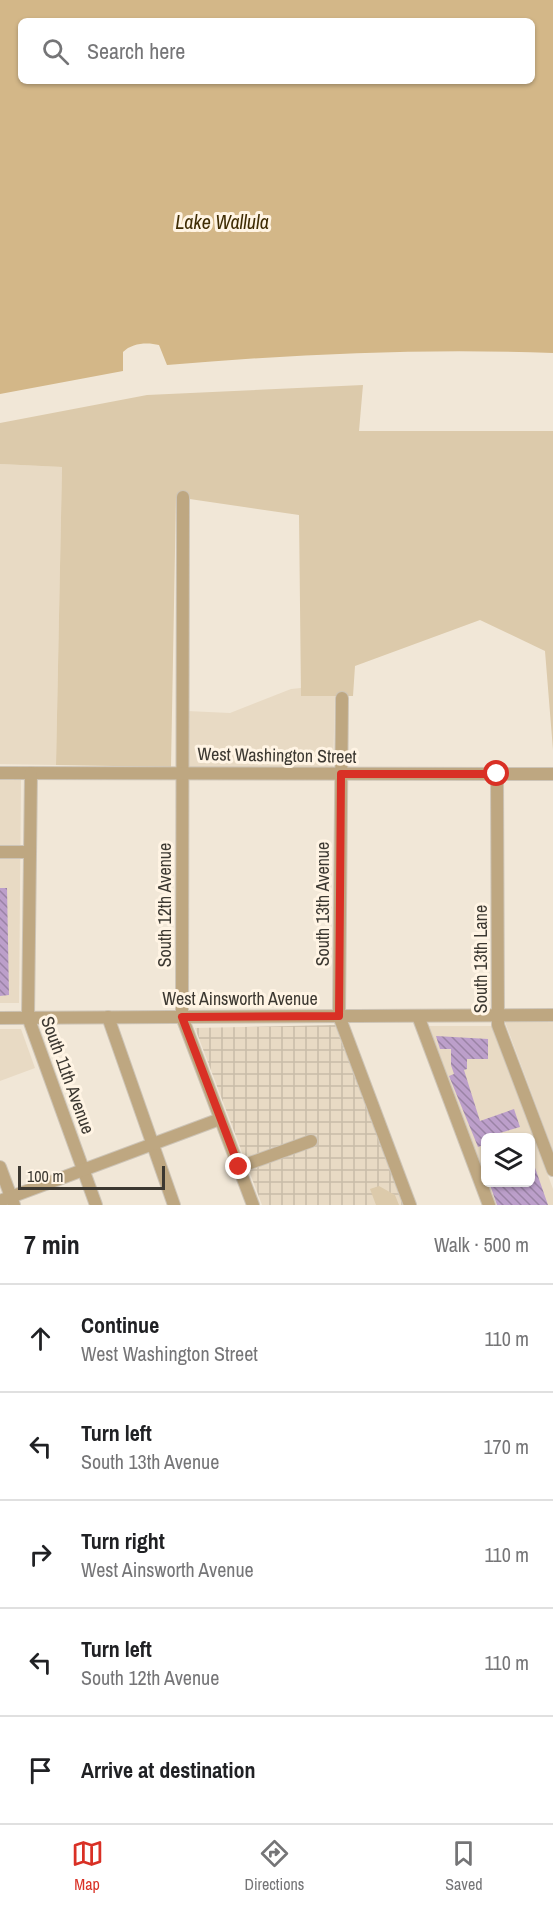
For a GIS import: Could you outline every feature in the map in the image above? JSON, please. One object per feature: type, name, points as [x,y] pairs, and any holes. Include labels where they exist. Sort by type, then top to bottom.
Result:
[{"type":"street","name":"South 12th Avenue","points":[[183,497],[182,1017],[253,1205]]},
{"type":"street","name":"South 13th Avenue","points":[[342,698],[339,1016],[410,1205]]},
{"type":"street","name":"West Washington Street","points":[[0,773],[553,774]]},
{"type":"street","name":"South 11th Avenue","points":[[32,773],[28,1017],[96,1205]]},
{"type":"street","name":"South 13th Lane","points":[[497,774],[498,1025],[553,1170]]},
{"type":"street","points":[[0,852],[30,852]]},
{"type":"street","name":"West Ainsworth Avenue","points":[[0,1017],[553,1015]]},
{"type":"street","points":[[418,1016],[489,1205]]},
{"type":"street","points":[[108,1017],[174,1205]]},
{"type":"street","points":[[0,1167],[8,1201],[83,1170],[220,1119]]},
{"type":"street","points":[[239,1167],[311,1141]]},
{"type":"shaded area","points":[[363,385],[359,431],[553,431],[553,750],[545,651],[480,620],[355,666],[353,696],[301,696],[299,515],[176,497],[171,767],[56,765],[62,467],[0,464],[0,423],[147,395]]},
{"type":"shaded area","points":[[0,464],[62,467],[56,765],[0,764]]},
{"type":"shaded area","points":[[301,688],[301,696],[335,696],[333,767],[188,767],[187,711],[230,713],[291,689]]},
{"type":"shaded area","points":[[0,780],[21,780],[19,1003],[0,1003]]},
{"type":"shaded area","points":[[553,1021],[553,1151],[505,1022]]},
{"type":"shaded area","points":[[335,1025],[403,1205],[262,1205],[195,1028]]},
{"type":"shaded area","points":[[426,1026],[493,1026],[532,1133],[481,1133],[481,1173]]},
{"type":"shaded area","points":[[0,1029],[21,1029],[35,1068],[0,1081]]},
{"type":"shaded area","points":[[535,1140],[553,1189],[553,1205],[493,1205],[486,1187],[535,1187]]},
{"type":"shaded area","points":[[379,1186],[395,1195],[399,1205],[376,1205],[370,1189]]},
{"type":"water","name":"Lake Wallula","points":[[0,0],[553,0],[553,353],[457,351],[360,353],[167,365],[159,345],[145,344],[135,345],[123,352],[123,371],[0,394]]},
{"type":"building","points":[[0,888],[7,888],[9,995],[0,996]]},
{"type":"building","points":[[436,1036],[488,1039],[488,1059],[467,1059],[467,1069],[464,1070],[480,1121],[514,1109],[520,1127],[500,1133],[481,1133],[481,1146],[478,1147],[449,1076],[454,1074],[451,1065],[451,1049],[440,1049]]},
{"type":"building","points":[[535,1168],[548,1205],[497,1205],[491,1187],[535,1187]]},
{"type":"route","points":[[239,1167],[182,1017],[339,1016],[341,774],[497,774]]}]
